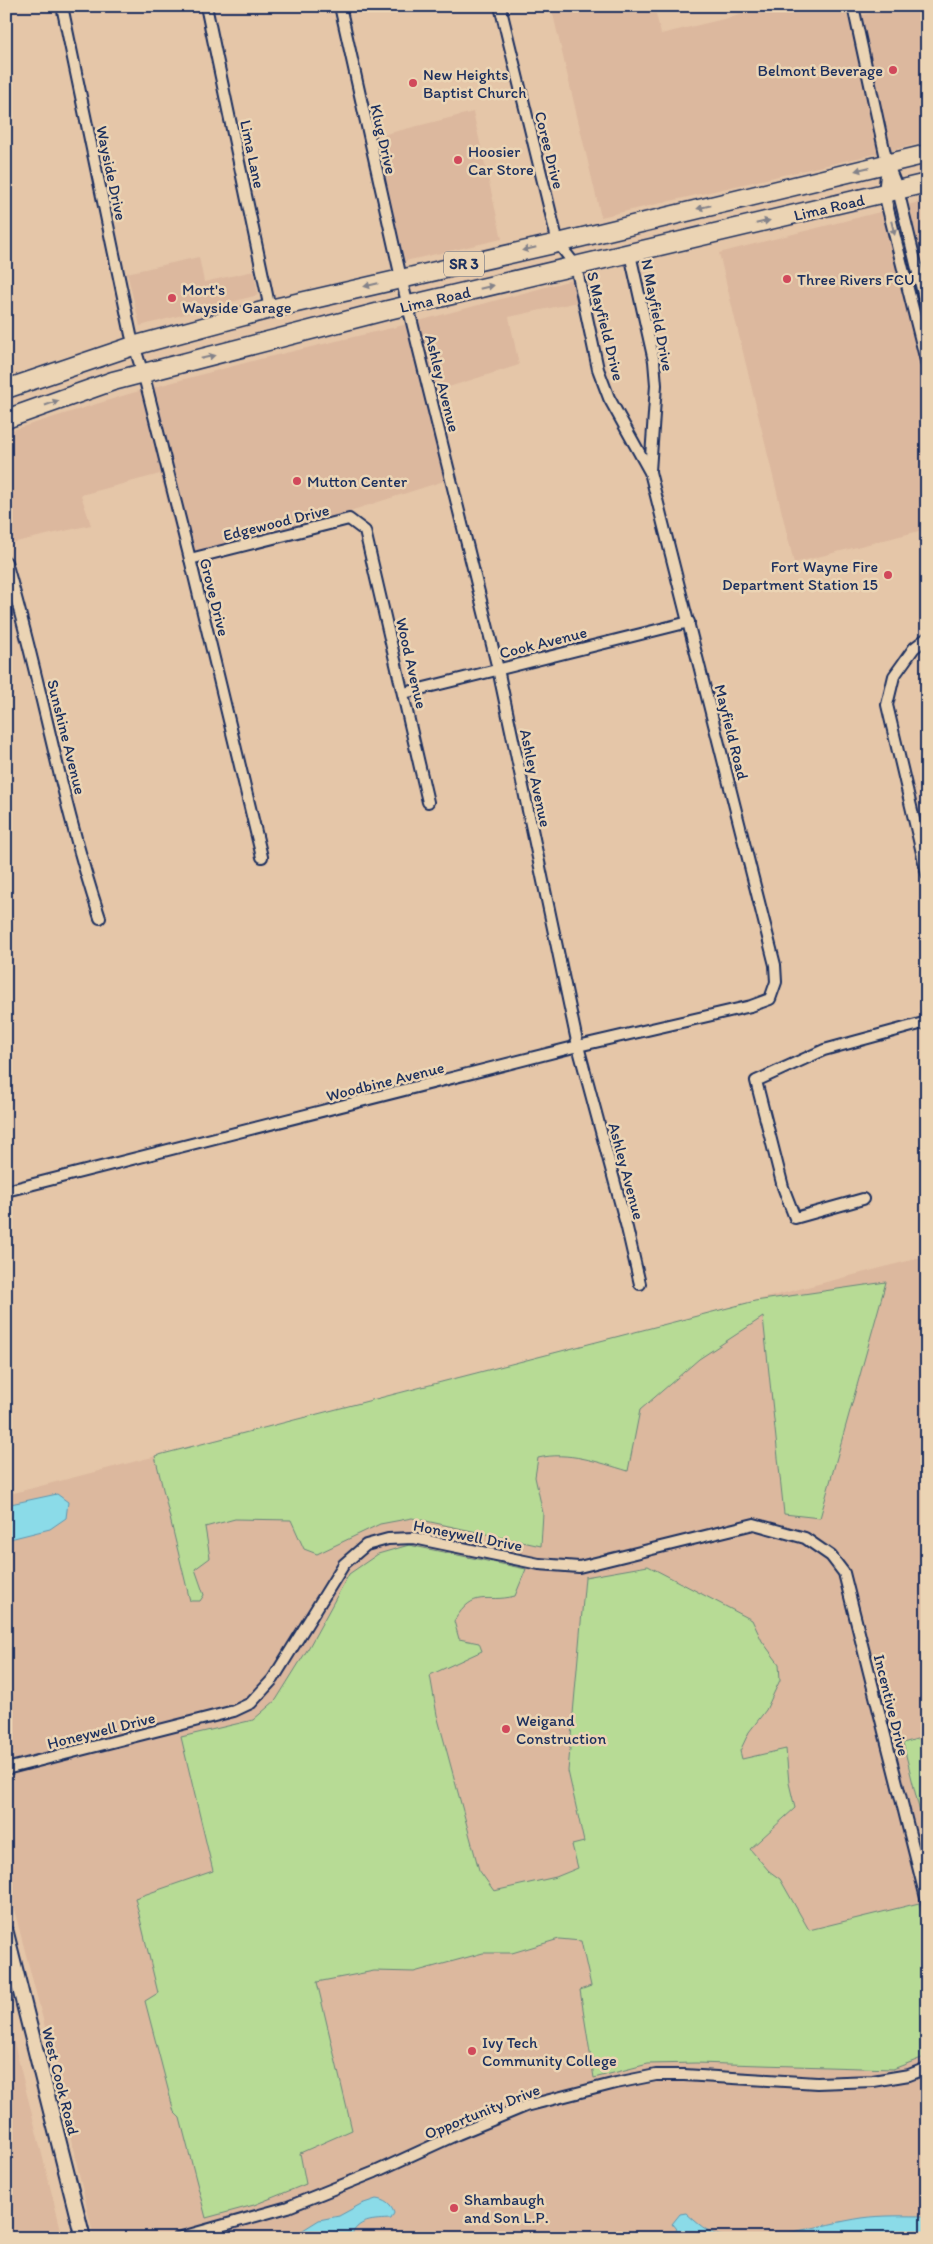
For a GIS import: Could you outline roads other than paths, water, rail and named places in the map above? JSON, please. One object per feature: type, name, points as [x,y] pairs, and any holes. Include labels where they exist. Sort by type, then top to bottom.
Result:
[{"type":"highway","name":"Lima Road","points":[[6,389],[133,346],[270,309],[558,243],[927,154]]},
{"type":"highway","name":"Lima Road","points":[[6,419],[113,381],[408,306],[927,183]]},
{"type":"main road","name":"West Cook Road","points":[[6,1934],[83,2238]]},
{"type":"street","name":"Wayside Drive","points":[[62,6],[133,346]]},
{"type":"street","name":"Lima Lane","points":[[206,6],[270,309]]},
{"type":"street","name":"Klug Drive","points":[[340,6],[401,278]]},
{"type":"street","name":"Coree Drive","points":[[500,6],[558,243]]},
{"type":"street","points":[[853,6],[887,163],[891,192],[927,364]]},
{"type":"street","points":[[891,192],[927,310]]},
{"type":"street","name":"S Mayfield Drive","points":[[558,243],[576,266],[598,369],[609,398],[650,472]]},
{"type":"street","name":"N Mayfield Drive","points":[[630,254],[654,361],[656,385],[650,472]]},
{"type":"street","name":"Ashley Avenue","points":[[401,278],[498,669],[578,1046],[628,1228],[640,1284]]},
{"type":"street","name":"Grove Drive","points":[[133,346],[143,374],[190,559],[262,857]]},
{"type":"street","name":"Mayfield Road","points":[[650,472],[775,965],[776,982],[770,999]]},
{"type":"street","name":"Edgewood Drive","points":[[190,559],[349,519],[365,531]]},
{"type":"street","name":"Wood Avenue","points":[[365,531],[428,802]]},
{"type":"street","name":"Sunshine Avenue","points":[[6,562],[19,605],[81,858],[100,918]]},
{"type":"street","name":"Cook Avenue","points":[[404,694],[689,622]]},
{"type":"street","points":[[927,638],[914,648],[894,676],[887,705],[927,874]]},
{"type":"street","name":"Woodbine Avenue","points":[[6,1191],[578,1046],[751,1006],[770,999]]},
{"type":"street","points":[[863,1199],[795,1218],[783,1187],[756,1081],[824,1050],[927,1022]]},
{"type":"street","name":"Honeywell Drive","points":[[6,1769],[234,1711],[251,1703],[273,1679],[344,1564],[366,1545],[388,1539],[414,1538],[539,1564],[579,1567],[754,1524],[805,1538],[831,1556],[844,1573]]},
{"type":"street","name":"Incentive Drive","points":[[844,1573],[927,1902]]},
{"type":"street","name":"Opportunity Drive","points":[[178,2238],[288,2207],[375,2172],[458,2134],[526,2106],[616,2083],[656,2075],[817,2083],[873,2082],[909,2075],[927,2068]]},
{"type":"water","points":[[57,1494],[68,1502],[66,1518],[50,1529],[6,1540],[6,1505]]},
{"type":"water","points":[[376,2199],[384,2201],[391,2207],[394,2213],[391,2219],[372,2220],[361,2224],[353,2232],[351,2238],[290,2238],[319,2220],[339,2216],[361,2204]]},
{"type":"water","points":[[686,2213],[711,2232],[721,2236],[736,2238],[683,2238],[672,2224],[680,2214]]},
{"type":"water","points":[[927,2216],[927,2238],[736,2238],[772,2235],[870,2217]]},
{"type":"place","name":"Belmont Beverage","points":[[893,70]]},
{"type":"place","name":"New Heights Baptist Church","points":[[413,83]]},
{"type":"place","name":"Hoosier Car Store","points":[[458,160]]},
{"type":"place","name":"Three Rivers FCU","points":[[787,279]]},
{"type":"place","name":"Mort's Wayside Garage","points":[[172,298]]},
{"type":"place","name":"Mutton Center","points":[[297,481]]},
{"type":"place","name":"Fort Wayne Fire Department Station 15","points":[[888,575]]},
{"type":"place","name":"Weigand Construction","points":[[506,1729]]},
{"type":"place","name":"Ivy Tech Community College","points":[[472,2051]]},
{"type":"place","name":"Shambaugh and Son L.P.","points":[[454,2208]]}]
